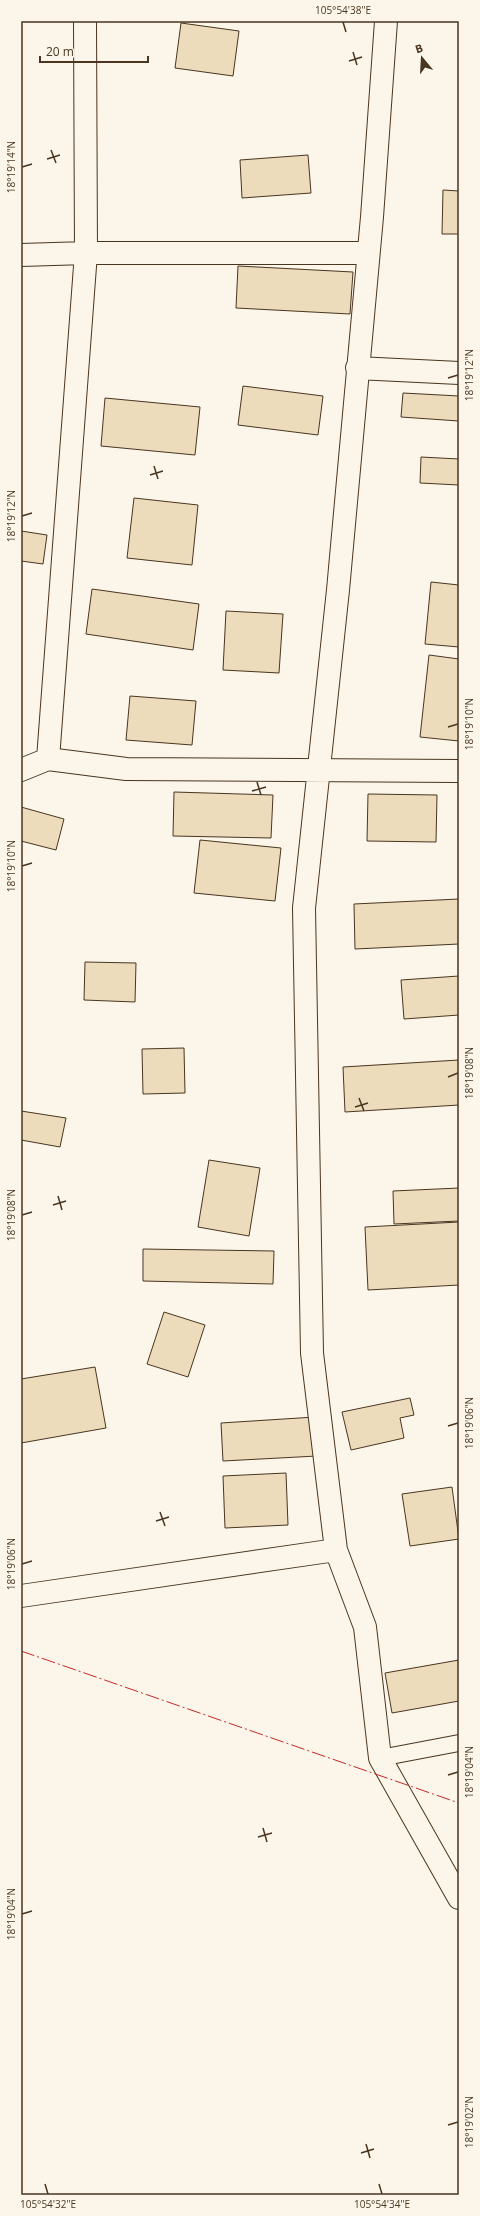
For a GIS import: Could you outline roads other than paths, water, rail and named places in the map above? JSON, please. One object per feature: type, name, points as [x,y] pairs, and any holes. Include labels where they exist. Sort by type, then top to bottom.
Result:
[{"type":"street","points":[[48,759],[86,253],[85,21]]},
{"type":"street","points":[[386,21],[338,590],[304,908],[312,1354],[336,1550],[365,1627],[380,1758],[459,1898]]},
{"type":"street","points":[[21,255],[86,253],[367,253]]},
{"type":"street","points":[[357,368],[459,373]]},
{"type":"street","points":[[21,770],[48,759],[126,769],[459,771]]},
{"type":"street","points":[[21,1596],[336,1550]]},
{"type":"lane","points":[[380,1758],[459,1743]]}]
